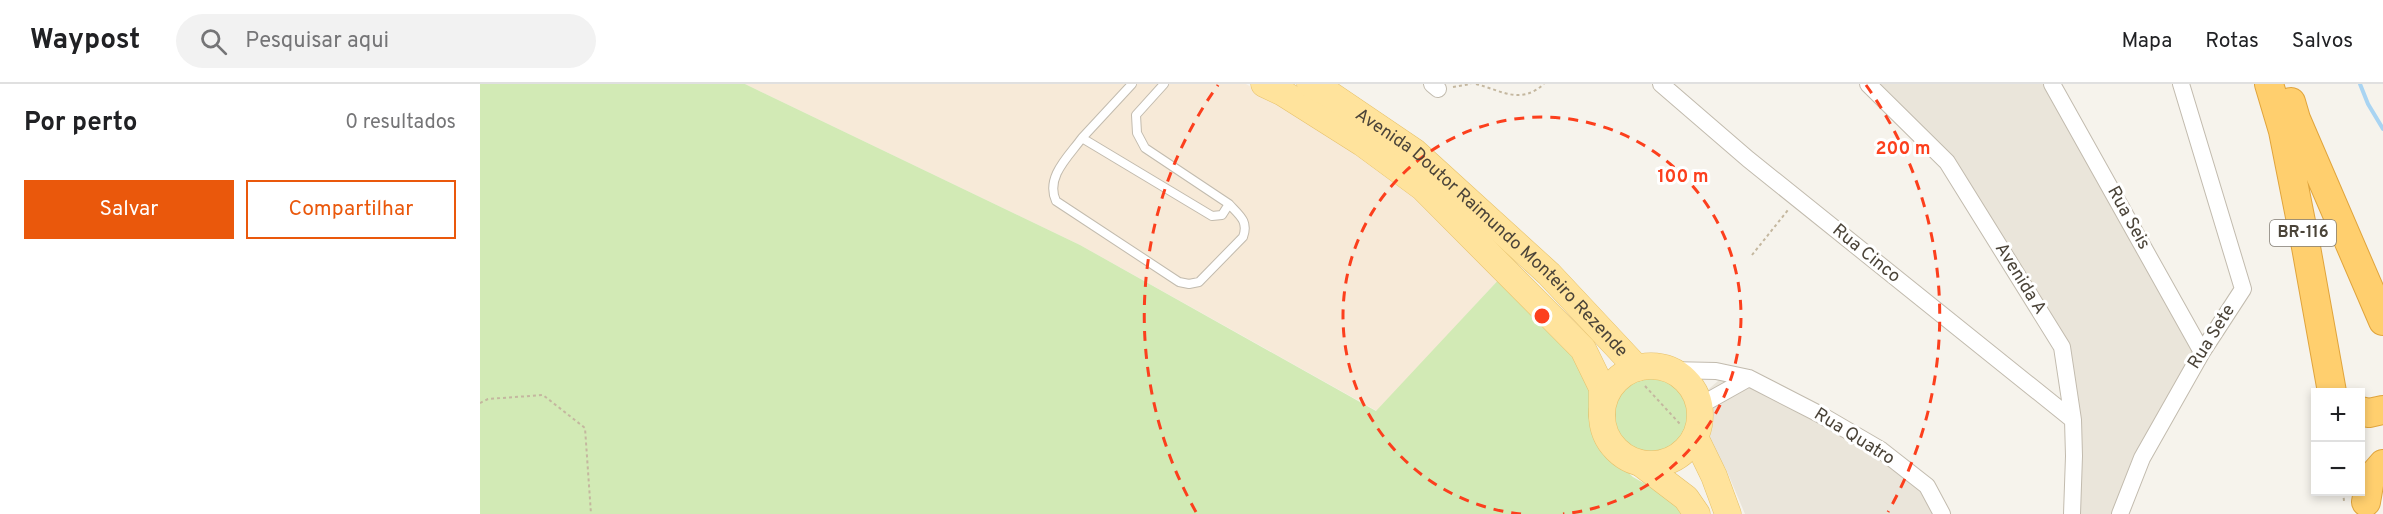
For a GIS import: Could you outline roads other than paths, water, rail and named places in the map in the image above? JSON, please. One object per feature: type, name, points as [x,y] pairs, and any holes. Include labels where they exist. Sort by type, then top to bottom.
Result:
[{"type":"highway","name":"BR-116","points":[[2269,84],[2283,131],[2332,388]]},
{"type":"highway","name":"BR-116","points":[[2286,84],[2296,119],[2383,321]]},
{"type":"highway","points":[[2365,412],[2383,410]]},
{"type":"highway","points":[[2366,500],[2370,479],[2383,464]]},
{"type":"main road","name":"Avenida Doutor Raimundo Monteiro Rezende","points":[[1263,84],[1283,93],[1362,143],[1423,188],[1583,349],[1602,388],[1602,416],[1605,432],[1613,446],[1625,457],[1640,463],[1686,498],[1697,514]]},
{"type":"main road","name":"Avenida Doutor Raimundo Monteiro Rezende","points":[[1310,84],[1341,91],[1415,152],[1549,274],[1637,368]]},
{"type":"main road","name":"Avenida Doutor Raimundo Monteiro Rezende","points":[[1602,416],[1609,389],[1618,378],[1637,368],[1653,366],[1669,370]]},
{"type":"main road","points":[[1640,463],[1656,464],[1672,459],[1686,450],[1695,437],[1700,422],[1699,406],[1694,390],[1683,378],[1669,370]]},
{"type":"main road","points":[[1695,437],[1714,476],[1728,514]]},
{"type":"street","name":"Rua Cinco","points":[[1661,84],[1798,199],[2073,420]]},
{"type":"street","name":"Avenida A","points":[[1868,84],[1947,162],[2062,347],[2073,420],[2072,514]]},
{"type":"street","name":"Rua Seis","points":[[2052,84],[2202,352]]},
{"type":"street","name":"Rua Sete","points":[[2120,514],[2142,458],[2202,352],[2243,289],[2181,84]]},
{"type":"street","name":"Rua Quatro","points":[[1669,370],[1716,371],[1749,378],[1821,415],[1881,450],[1927,486],[1942,514]]},
{"type":"street","points":[[1699,406],[1749,378]]},
{"type":"lane","points":[[1132,84],[1082,138],[1054,177],[1051,191],[1056,201],[1179,282],[1189,284],[1199,282],[1243,237],[1246,229],[1245,221],[1228,204],[1145,148],[1137,133],[1136,115],[1164,84]]},
{"type":"lane","points":[[1082,138],[1212,216],[1222,215],[1228,204]]},
{"type":"waterway","points":[[2360,84],[2368,104],[2383,129]]}]
